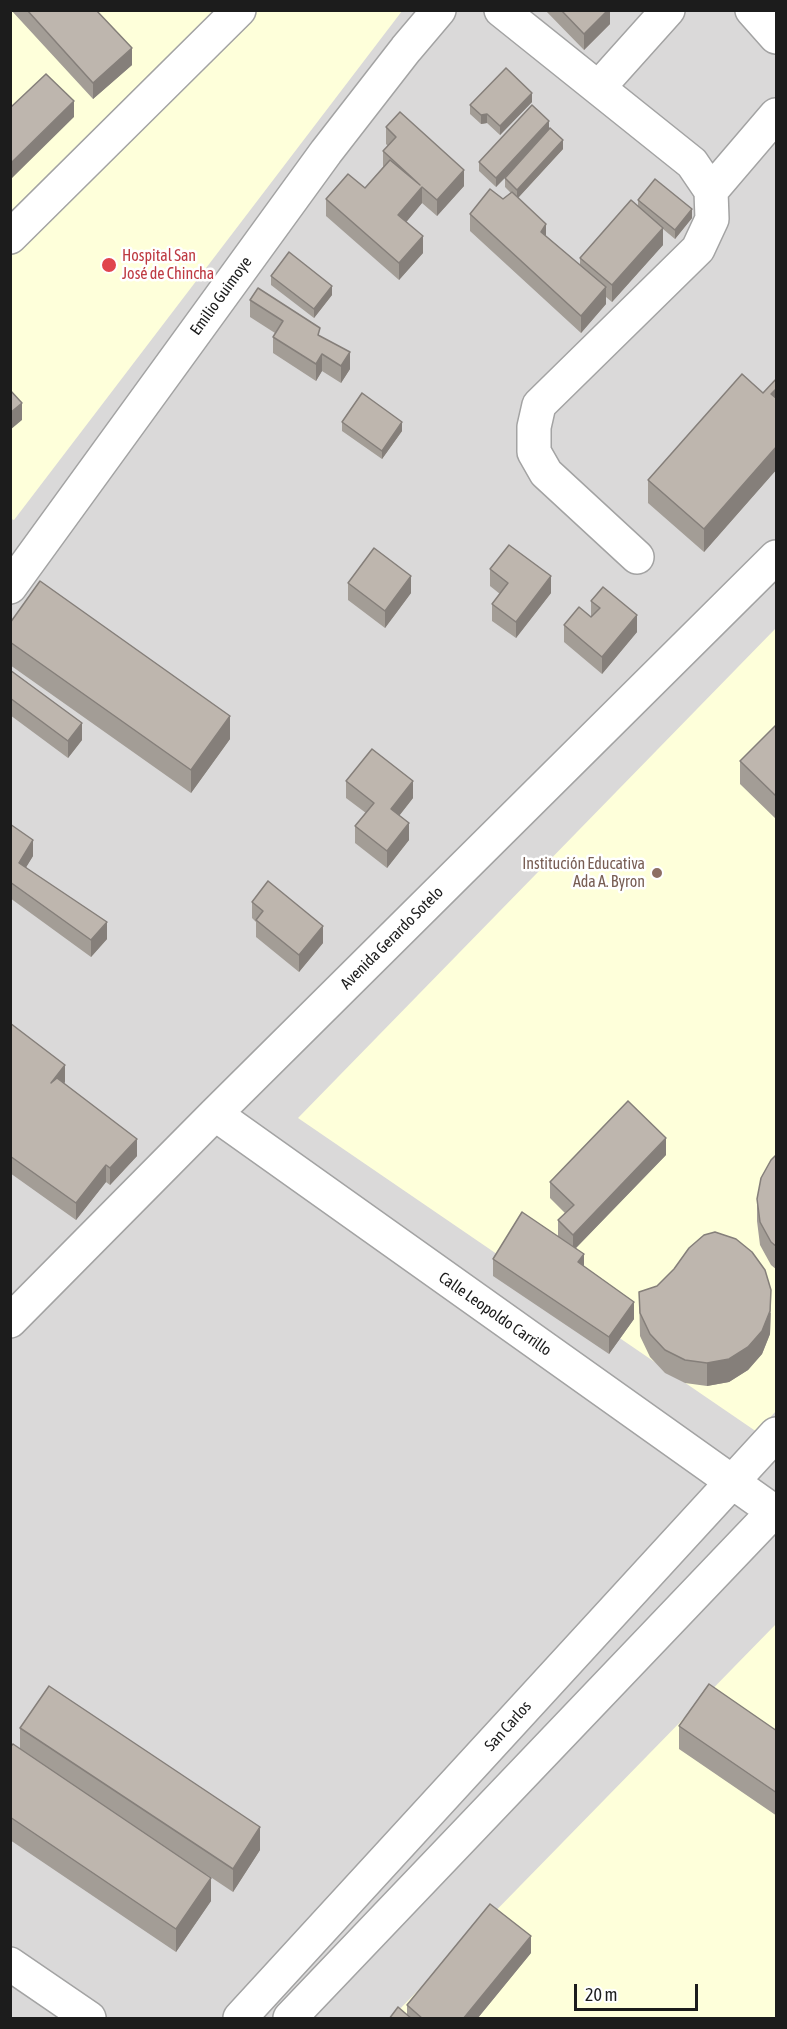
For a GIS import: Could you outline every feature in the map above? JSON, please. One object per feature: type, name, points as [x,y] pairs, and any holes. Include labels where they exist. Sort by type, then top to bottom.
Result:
[{"type":"street","points":[[10,237],[239,10]]},
{"type":"street","name":"Emilio Guimoye","points":[[11,586],[326,152],[439,10]]},
{"type":"street","points":[[501,10],[692,163],[711,191],[712,219],[698,249],[539,405],[534,427],[534,452],[546,473],[637,557]]},
{"type":"street","points":[[599,87],[668,10]]},
{"type":"street","points":[[752,10],[777,37]]},
{"type":"street","points":[[711,191],[777,115]]},
{"type":"street","name":"Avenida Gerardo Sotelo","points":[[10,1321],[215,1114],[777,557]]},
{"type":"street","name":"Calle Leopoldo Carrillo","points":[[215,1114],[731,1482],[776,1511]]},
{"type":"street","name":"San Carlos","points":[[240,2019],[777,1434]]},
{"type":"street","points":[[290,2019],[776,1511]]},
{"type":"street","points":[[10,1964],[89,2019]]},
{"type":"shaded area","points":[[11,11],[776,11],[776,2018],[11,2018]]},
{"type":"shaded area","name":"Hospital San José de Chincha","points":[[11,11],[402,11],[14,520],[11,519]]},
{"type":"shaded area","name":"Institución Educativa Ada A. Byron","points":[[776,628],[776,1411],[757,1432],[298,1118]]},
{"type":"shaded area","points":[[776,1624],[776,2018],[391,2018]]},
{"type":"building","points":[[27,10],[96,10],[132,48],[93,83]]},
{"type":"building","points":[[561,10],[608,10],[584,34]]},
{"type":"building","points":[[506,68],[532,93],[500,126],[487,114],[481,115],[470,105]]},
{"type":"building","points":[[46,74],[74,101],[10,164],[10,108]]},
{"type":"building","points":[[532,105],[549,121],[496,178],[479,162]]},
{"type":"building","points":[[400,112],[464,170],[437,200],[422,187],[398,215],[423,236],[399,263],[326,199],[348,174],[365,188],[390,160],[420,185],[383,151],[396,137],[386,127]]},
{"type":"building","points":[[550,128],[563,140],[517,190],[505,178]]},
{"type":"building","points":[[655,179],[692,209],[675,230],[638,200]]},
{"type":"building","points":[[490,189],[503,199],[512,192],[546,224],[541,232],[606,287],[581,316],[470,214]]},
{"type":"building","points":[[631,200],[663,228],[612,285],[580,258]]},
{"type":"building","points":[[289,252],[332,286],[314,309],[271,276]]},
{"type":"building","points":[[258,288],[320,328],[318,335],[350,352],[341,366],[322,354],[316,364],[273,337],[283,321],[250,300]]},
{"type":"building","points":[[742,374],[763,393],[777,378],[777,388],[771,394],[777,399],[777,446],[704,529],[648,480]]},
{"type":"building","points":[[10,390],[22,403],[10,413]]},
{"type":"building","points":[[362,393],[402,422],[382,451],[342,422]]},
{"type":"building","points":[[509,545],[551,576],[516,622],[492,604],[508,583],[490,569]]},
{"type":"building","points":[[374,548],[411,576],[385,611],[348,583]]},
{"type":"building","points":[[40,581],[230,716],[191,770],[10,642],[10,623]]},
{"type":"building","points":[[603,587],[637,615],[602,657],[564,625],[579,607],[591,617],[600,608],[591,601]]},
{"type":"building","points":[[10,670],[82,723],[68,741],[10,698]]},
{"type":"building","points":[[777,724],[777,797],[740,761]]},
{"type":"building","points":[[372,749],[413,781],[391,809],[409,823],[387,851],[355,826],[374,803],[346,781]]},
{"type":"building","points":[[10,824],[33,840],[19,863],[107,922],[91,940],[10,882]]},
{"type":"building","points":[[268,881],[323,926],[299,955],[256,920],[263,911],[252,902]]},
{"type":"building","points":[[10,1023],[65,1065],[51,1083],[57,1078],[137,1139],[110,1168],[106,1165],[76,1203],[10,1156]]},
{"type":"building","points":[[628,1101],[666,1138],[573,1235],[558,1220],[574,1205],[550,1182]]},
{"type":"building","points":[[777,1154],[777,1247],[771,1242],[760,1222],[757,1199],[761,1178]]},
{"type":"building","points":[[522,1212],[584,1254],[578,1262],[634,1302],[609,1337],[493,1259]]},
{"type":"building","points":[[715,1232],[736,1239],[752,1252],[765,1270],[771,1290],[770,1311],[762,1331],[748,1347],[729,1359],[707,1363],[685,1360],[665,1350],[650,1334],[640,1313],[639,1292],[657,1286],[674,1269],[689,1248],[704,1235]]},
{"type":"building","points":[[709,1684],[777,1731],[777,1793],[679,1726]]},
{"type":"building","points":[[49,1686],[260,1827],[233,1869],[20,1728]]},
{"type":"building","points":[[13,1744],[211,1878],[176,1929],[10,1817],[10,1747]]},
{"type":"building","points":[[490,1904],[531,1936],[463,2019],[423,2019],[407,2005]]},
{"type":"building","points":[[398,2007],[412,2019],[389,2019]]},
{"type":"place","name":"Hospital San José de Chincha","points":[[109,265]]},
{"type":"place","name":"Institución Educativa Ada A. Byron","points":[[657,873]]}]
